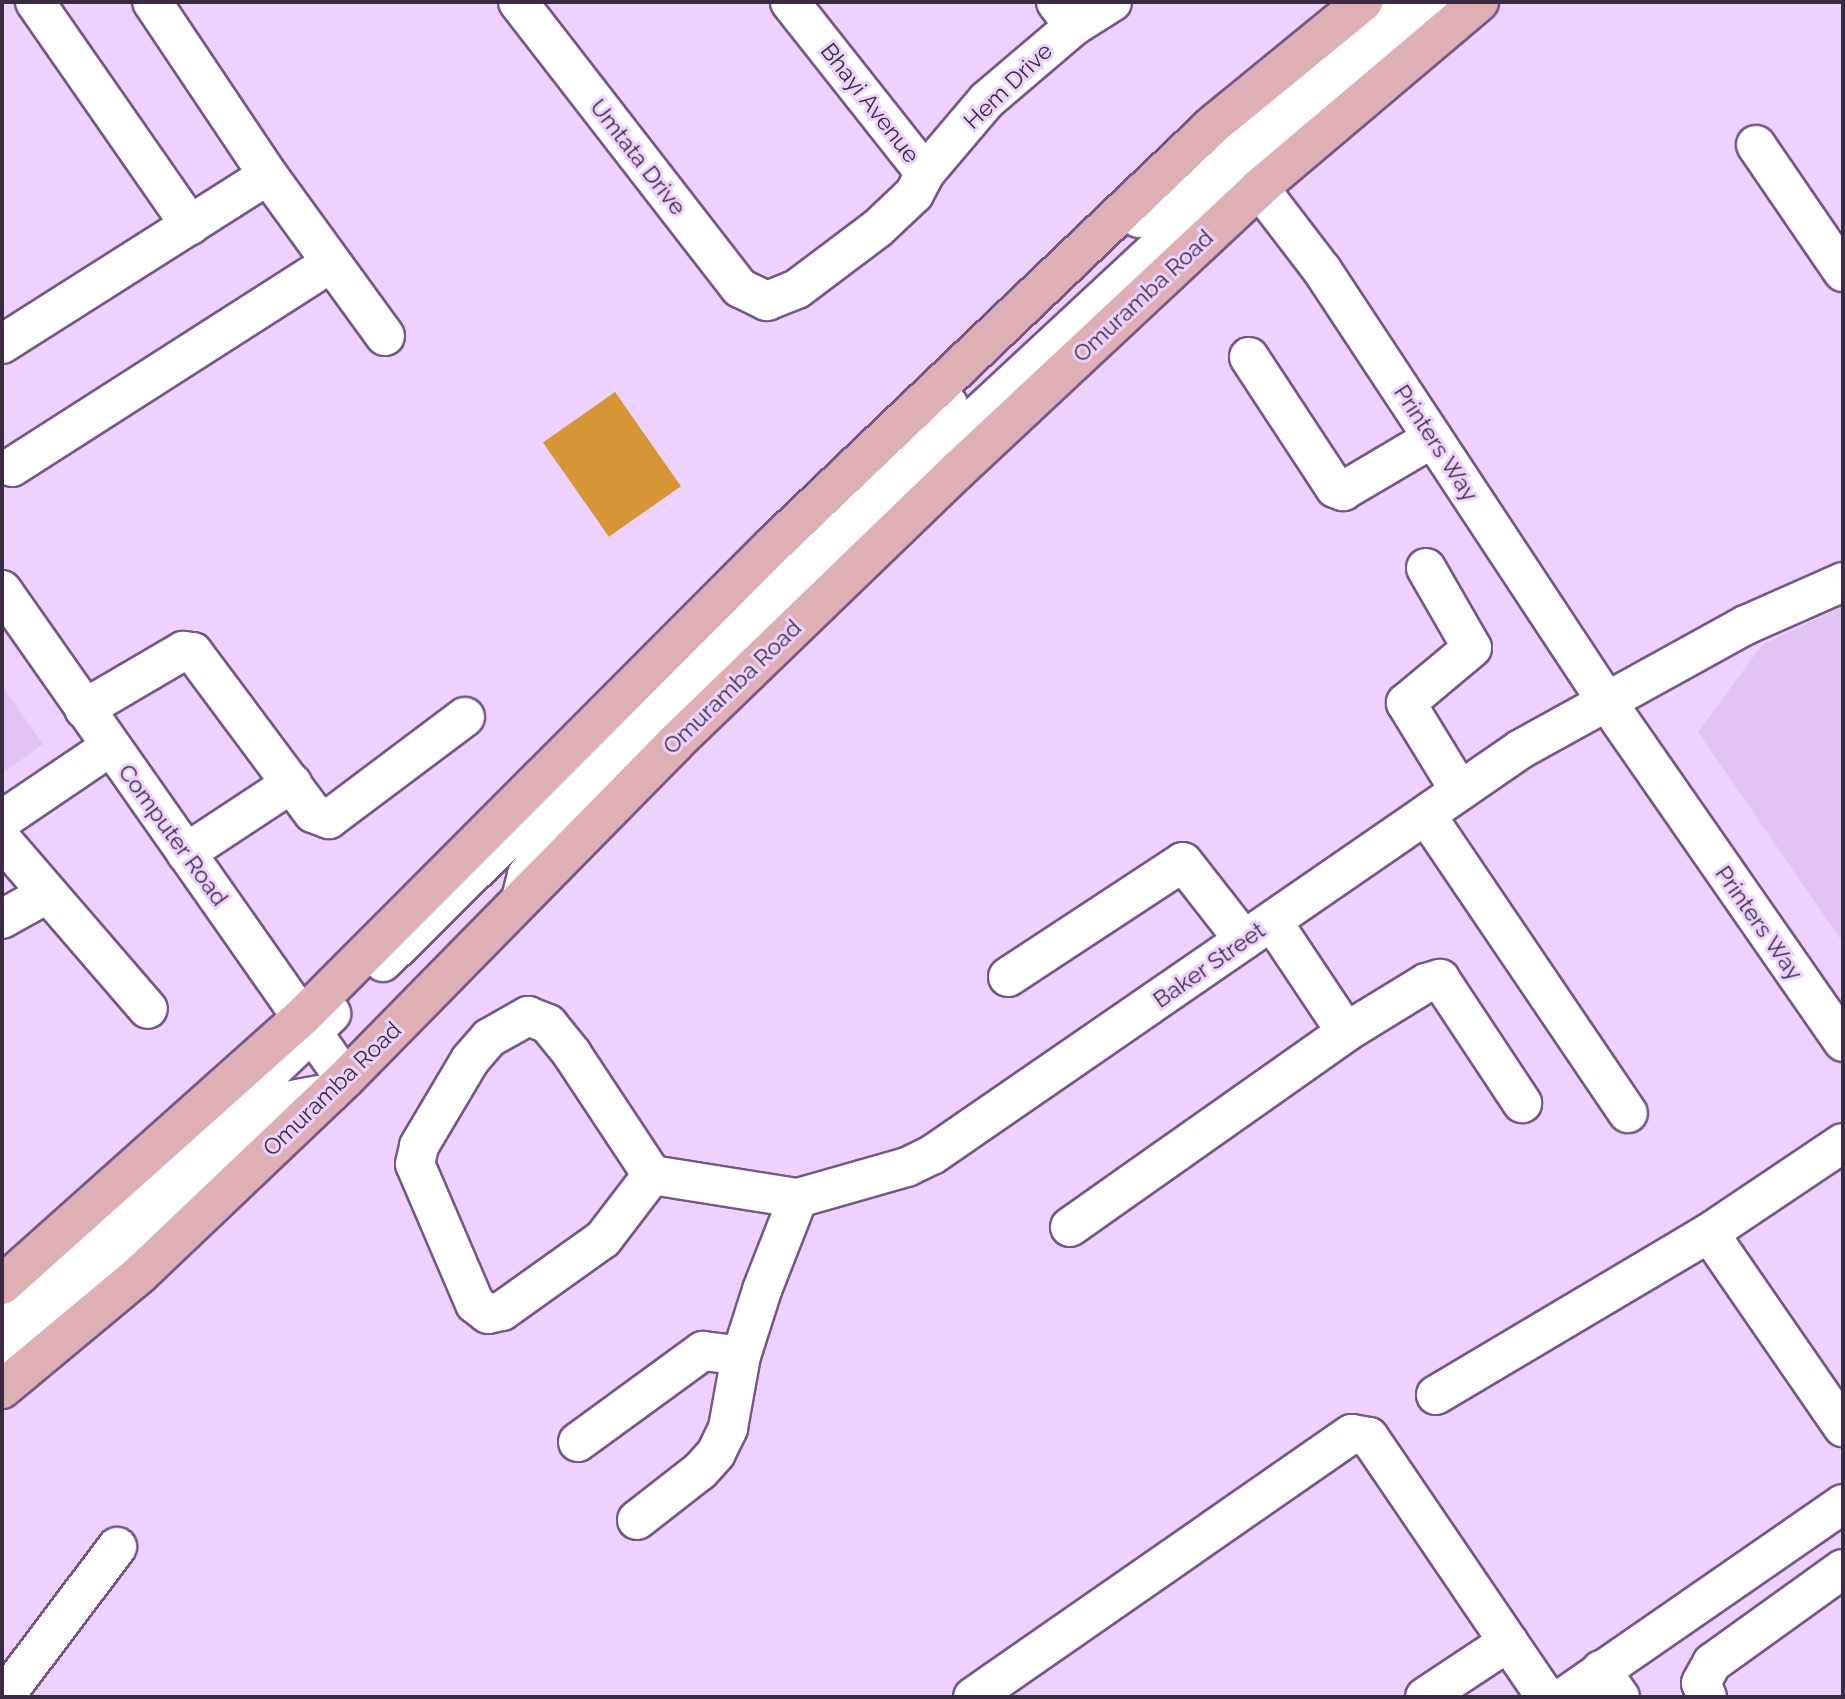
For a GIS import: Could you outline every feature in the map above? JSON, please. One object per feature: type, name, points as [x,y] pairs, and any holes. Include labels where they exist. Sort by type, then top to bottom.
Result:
[{"type":"main road","points":[[2,1286],[307,1025],[774,544],[1214,124],[1363,2]]},
{"type":"main road","name":"Omuramba Road","points":[[2,1390],[139,1275],[338,1086],[675,743],[1259,188],[1479,2]]},
{"type":"street","points":[[35,2],[190,225]]},
{"type":"street","points":[[152,2],[268,175],[385,336]]},
{"type":"street","name":"Umtata Drive","points":[[518,2],[740,288],[767,301]]},
{"type":"street","name":"Bhayi Avenue","points":[[767,301],[797,289],[878,228],[914,194],[925,173],[790,2]]},
{"type":"street","name":"Hem Drive","points":[[925,173],[1065,14],[1112,2]]},
{"type":"street","points":[[2,1315],[101,1233],[307,1025],[1108,245],[1395,2]]},
{"type":"street","points":[[521,899],[527,875],[557,832],[936,454],[1244,168],[1446,2]]},
{"type":"street","points":[[1756,145],[1843,272]]},
{"type":"street","points":[[2,344],[268,175]]},
{"type":"street","name":"Printers Way","points":[[1259,188],[1322,270],[1606,702],[1843,1042]]},
{"type":"street","points":[[12,467],[331,263]]},
{"type":"street","points":[[1250,357],[1335,488],[1343,491],[1433,439]]},
{"type":"street","points":[[1426,568],[1472,648],[1406,703],[1460,791]]},
{"type":"street","points":[[1606,702],[1746,625],[1843,582]]},
{"type":"street","name":"Computer Road","points":[[2,590],[307,1025],[338,1086]]},
{"type":"street","points":[[84,709],[183,651],[193,652],[313,813],[322,818],[334,817],[465,717]]},
{"type":"street","name":"Baker Street","points":[[798,1198],[907,1167],[932,1156],[1521,749],[1606,702]]},
{"type":"street","points":[[2,820],[110,747]]},
{"type":"street","points":[[186,853],[292,783]]},
{"type":"street","points":[[1426,815],[1628,1113]]},
{"type":"street","points":[[2,840],[148,1009]]},
{"type":"street","points":[[1008,976],[1183,862],[1258,931],[1346,1032]]},
{"type":"street","points":[[2,919],[47,894]]},
{"type":"street","points":[[1070,1227],[1346,1032],[1426,983],[1440,979],[1522,1103]]},
{"type":"street","points":[[636,1520],[700,1471],[716,1453],[728,1428],[741,1356],[798,1198],[652,1175],[572,1054],[548,1024],[528,1016],[489,1038],[470,1060],[419,1146],[415,1164],[475,1304],[488,1314],[502,1311],[603,1239],[652,1175]]},
{"type":"street","points":[[2,1352],[129,1252],[287,1101],[338,1086]]},
{"type":"street","points":[[1436,1395],[1709,1233],[1843,1143]]},
{"type":"street","points":[[1709,1233],[1843,1427]]},
{"type":"street","points":[[578,1442],[703,1351],[710,1348],[741,1356]]},
{"type":"street","points":[[973,1697],[1352,1434],[1369,1437],[1546,1697]]},
{"type":"street","points":[[1564,1697],[1611,1684],[1843,1504]]},
{"type":"street","points":[[4,1697],[117,1547]]},
{"type":"street","points":[[1707,1697],[1702,1683],[1712,1663],[1843,1569]]},
{"type":"street","points":[[1425,1697],[1508,1642]]},
{"type":"shaded area","points":[[1843,606],[1843,943],[1698,732],[1762,645]]},
{"type":"shaded area","points":[[2,686],[43,744],[2,774]]},
{"type":"building","points":[[615,392],[681,486],[609,537],[543,442]]}]
